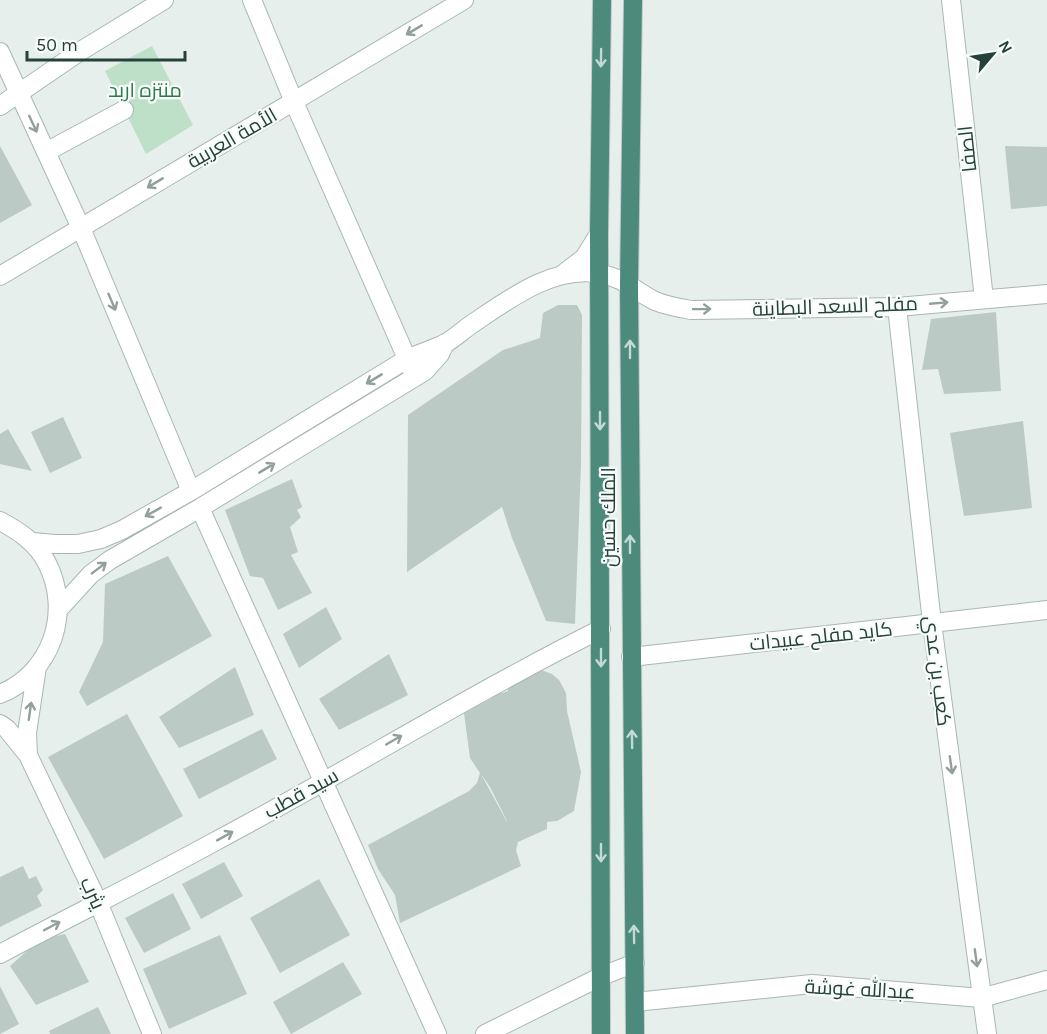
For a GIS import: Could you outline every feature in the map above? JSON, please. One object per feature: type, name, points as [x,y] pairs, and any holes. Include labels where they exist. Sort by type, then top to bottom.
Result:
[{"type":"highway","name":"الملك حسين","points":[[633,0],[629,284],[635,1034]]},
{"type":"highway","name":"الملك حسين","points":[[601,8],[599,234],[601,1034]]},
{"type":"highway","points":[[601,8],[633,20]]},
{"type":"street","points":[[0,106],[79,52],[164,0]]},
{"type":"street","points":[[252,0],[294,102],[416,377]]},
{"type":"street","name":"الأمة العربية","points":[[0,276],[464,0]]},
{"type":"street","name":"الصفا","points":[[951,0],[984,299]]},
{"type":"street","points":[[0,52],[81,228],[191,491]]},
{"type":"street","points":[[46,152],[124,110]]},
{"type":"street","points":[[32,542],[78,544],[122,530],[191,491],[407,359],[445,344],[509,300],[545,280],[563,274],[584,258],[599,234]]},
{"type":"street","name":"مفلح السعد البطاينة","points":[[563,274],[581,272],[600,274],[629,284],[658,302],[691,310],[897,306],[1047,294]]},
{"type":"street","name":"كعب بن عدي","points":[[897,306],[932,623],[987,1034]]},
{"type":"street","points":[[58,609],[91,574],[110,560],[416,377],[434,364],[445,344]]},
{"type":"street","points":[[200,508],[437,1034]]},
{"type":"street","points":[[0,521],[17,530],[32,542],[46,562],[56,585],[58,609],[56,630],[37,668],[21,682],[0,694]]},
{"type":"street","name":"كايد مفلح عبيدات","points":[[631,657],[1047,610]]},
{"type":"street","name":"سيد قطب","points":[[0,954],[214,843],[540,660],[601,629]]},
{"type":"street","points":[[28,755],[27,733],[37,668]]},
{"type":"street","points":[[0,724],[7,729],[28,755]]},
{"type":"street","name":"يثرب","points":[[28,755],[98,902],[152,1034]]},
{"type":"street","points":[[485,1034],[602,976],[635,963]]},
{"type":"street","name":"عبدالله غوشة","points":[[635,1002],[812,984],[981,998],[1047,980]]},
{"type":"green space","name":"منتزه اربد","points":[[152,46],[193,125],[146,154],[105,71]]},
{"type":"building","points":[[0,146],[32,205],[0,223]]},
{"type":"building","points":[[1005,146],[1047,147],[1047,206],[1011,209]]},
{"type":"building","points":[[558,305],[577,305],[582,315],[581,464],[575,624],[546,621],[512,538],[502,507],[407,572],[408,415],[503,350],[540,338],[543,313]]},
{"type":"building","points":[[996,312],[1001,391],[944,394],[938,369],[922,370],[931,319]]},
{"type":"building","points":[[63,417],[82,458],[50,473],[31,432]]},
{"type":"building","points":[[1023,421],[1032,508],[964,516],[950,433]]},
{"type":"building","points":[[8,429],[32,471],[0,464],[0,434]]},
{"type":"building","points":[[292,479],[302,507],[297,510],[301,517],[290,527],[298,552],[291,555],[312,593],[278,610],[263,578],[250,576],[225,510]]},
{"type":"building","points":[[168,556],[212,636],[87,706],[79,692],[103,642],[105,584]]},
{"type":"building","points":[[326,607],[342,639],[299,668],[283,634]]},
{"type":"building","points":[[389,654],[408,695],[339,730],[319,699]]},
{"type":"building","points":[[235,667],[254,715],[179,748],[159,717]]},
{"type":"building","points":[[533,667],[552,674],[559,680],[566,693],[567,711],[581,772],[574,811],[557,821],[547,822],[547,829],[518,842],[516,850],[521,866],[400,923],[395,895],[378,869],[368,845],[469,791],[477,783],[480,773],[470,758],[464,713],[492,698],[491,695],[500,691],[502,693],[508,691],[507,679]],"holes":[[[481,774],[507,821],[507,822]]]},
{"type":"building","points":[[127,714],[183,816],[104,859],[48,757]]},
{"type":"building","points":[[262,729],[277,759],[199,799],[183,769]]},
{"type":"building","points":[[224,862],[243,896],[201,919],[182,884]]},
{"type":"building","points":[[23,866],[29,879],[36,876],[43,890],[37,896],[42,906],[0,927],[0,877]]},
{"type":"building","points":[[319,879],[350,935],[280,973],[250,918]]},
{"type":"building","points":[[173,893],[191,929],[144,953],[125,918]]},
{"type":"building","points":[[65,934],[89,982],[36,1005],[10,966],[39,940]]},
{"type":"building","points":[[220,935],[247,994],[169,1029],[143,969]]},
{"type":"building","points":[[343,962],[362,994],[291,1034],[273,1002]]},
{"type":"building","points":[[0,986],[19,1024],[0,1034]]},
{"type":"building","points":[[98,1007],[111,1034],[50,1034],[49,1031]]}]
